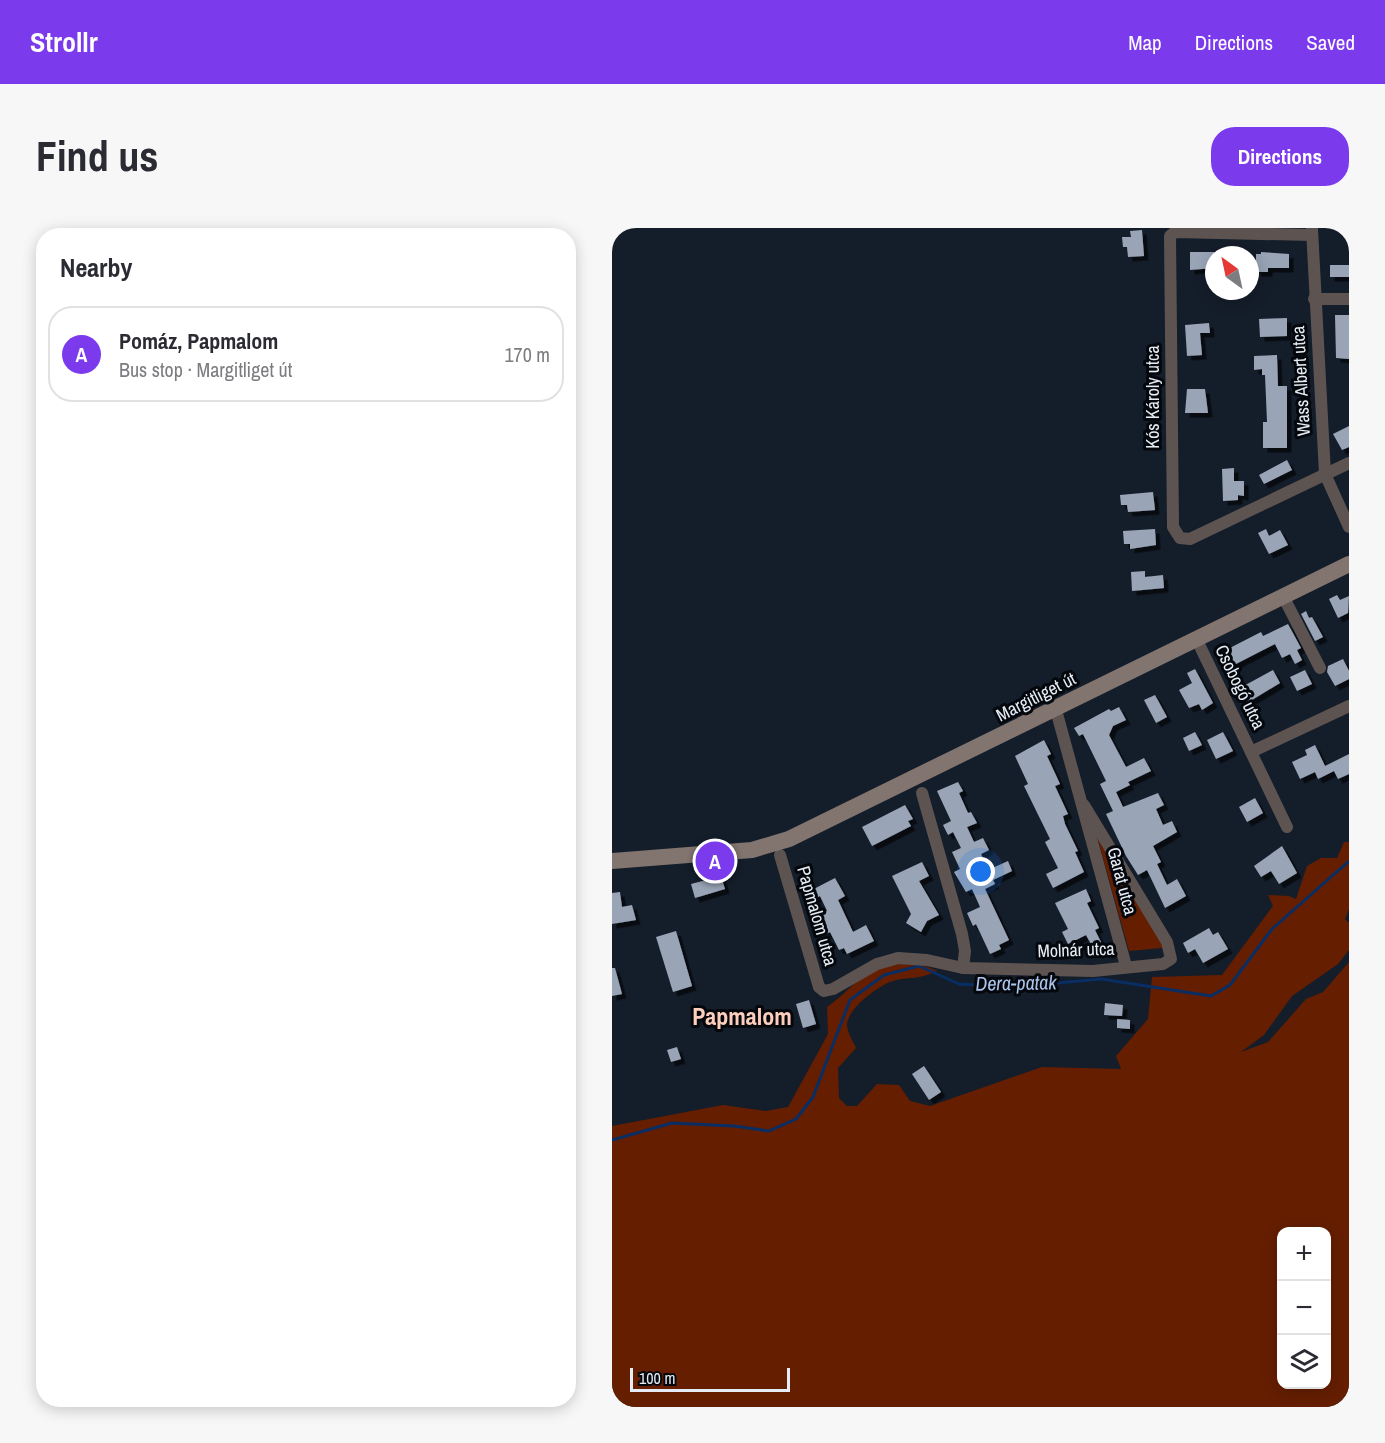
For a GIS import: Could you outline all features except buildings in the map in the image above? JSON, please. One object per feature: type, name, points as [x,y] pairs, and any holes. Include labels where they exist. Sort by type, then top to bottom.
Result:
[{"type":"main road","name":"Margitliget út","points":[[612,861],[752,850],[789,839],[1056,710],[1196,638],[1349,564]]},
{"type":"street","name":"Kós Károly utca","points":[[1312,232],[1175,232],[1170,236],[1173,527],[1180,537],[1190,540],[1325,474]]},
{"type":"street","name":"Wass Albert utca","points":[[1312,232],[1325,474],[1349,528]]},
{"type":"street","points":[[1314,299],[1349,298]]},
{"type":"street","points":[[1325,474],[1349,463]]},
{"type":"street","points":[[1283,596],[1320,668]]},
{"type":"street","name":"Csobogó utca","points":[[1196,638],[1287,827]]},
{"type":"street","name":"Csobogó utca","points":[[1251,752],[1349,706]]},
{"type":"street","name":"Garat utca","points":[[1056,710],[1084,805],[1126,966]]},
{"type":"street","points":[[922,793],[962,934],[965,951],[963,968]]},
{"type":"street","name":"Garat utca","points":[[1084,805],[1167,942]]},
{"type":"street","name":"Papmalom utca","points":[[780,855],[819,987]]},
{"type":"street","name":"Molnár utca","points":[[819,987],[824,991],[833,989],[877,964],[898,958],[927,960],[963,968],[1093,971],[1163,964],[1171,959],[1167,942]]},
{"type":"shaded area","points":[[1096,833],[1162,943],[1162,948],[1129,951]]},
{"type":"shaded area","points":[[1344,842],[1349,842],[1349,909],[1345,919],[1349,923],[1349,950],[1338,964],[1292,996],[1264,1035],[1241,1052],[1268,1042],[1306,999],[1323,992],[1349,962],[1349,1407],[612,1407],[612,1126],[723,1105],[766,1111],[788,1107],[828,1034],[827,1007],[872,972],[882,967],[904,963],[926,966],[937,971],[921,977],[890,982],[874,991],[852,1012],[847,1026],[856,1048],[838,1068],[839,1098],[847,1106],[857,1106],[877,1084],[899,1085],[910,1101],[930,1106],[1042,1067],[1121,1069],[1116,1056],[1148,1019],[1152,977],[1222,975],[1273,906],[1268,895],[1289,896],[1296,899],[1307,866],[1321,858],[1337,858]]},
{"type":"waterway","name":"Dera-patak","points":[[612,1140],[672,1123],[734,1126],[769,1131],[796,1119],[813,1097],[850,1000],[884,975],[919,966],[959,984],[1013,987],[1101,979],[1211,996],[1230,985],[1272,929],[1349,861]]},
{"type":"place","name":"Pomáz, Papmalom","points":[[715,861]]},
{"type":"district","name":"Papmalom","points":[[742,1017]]}]
